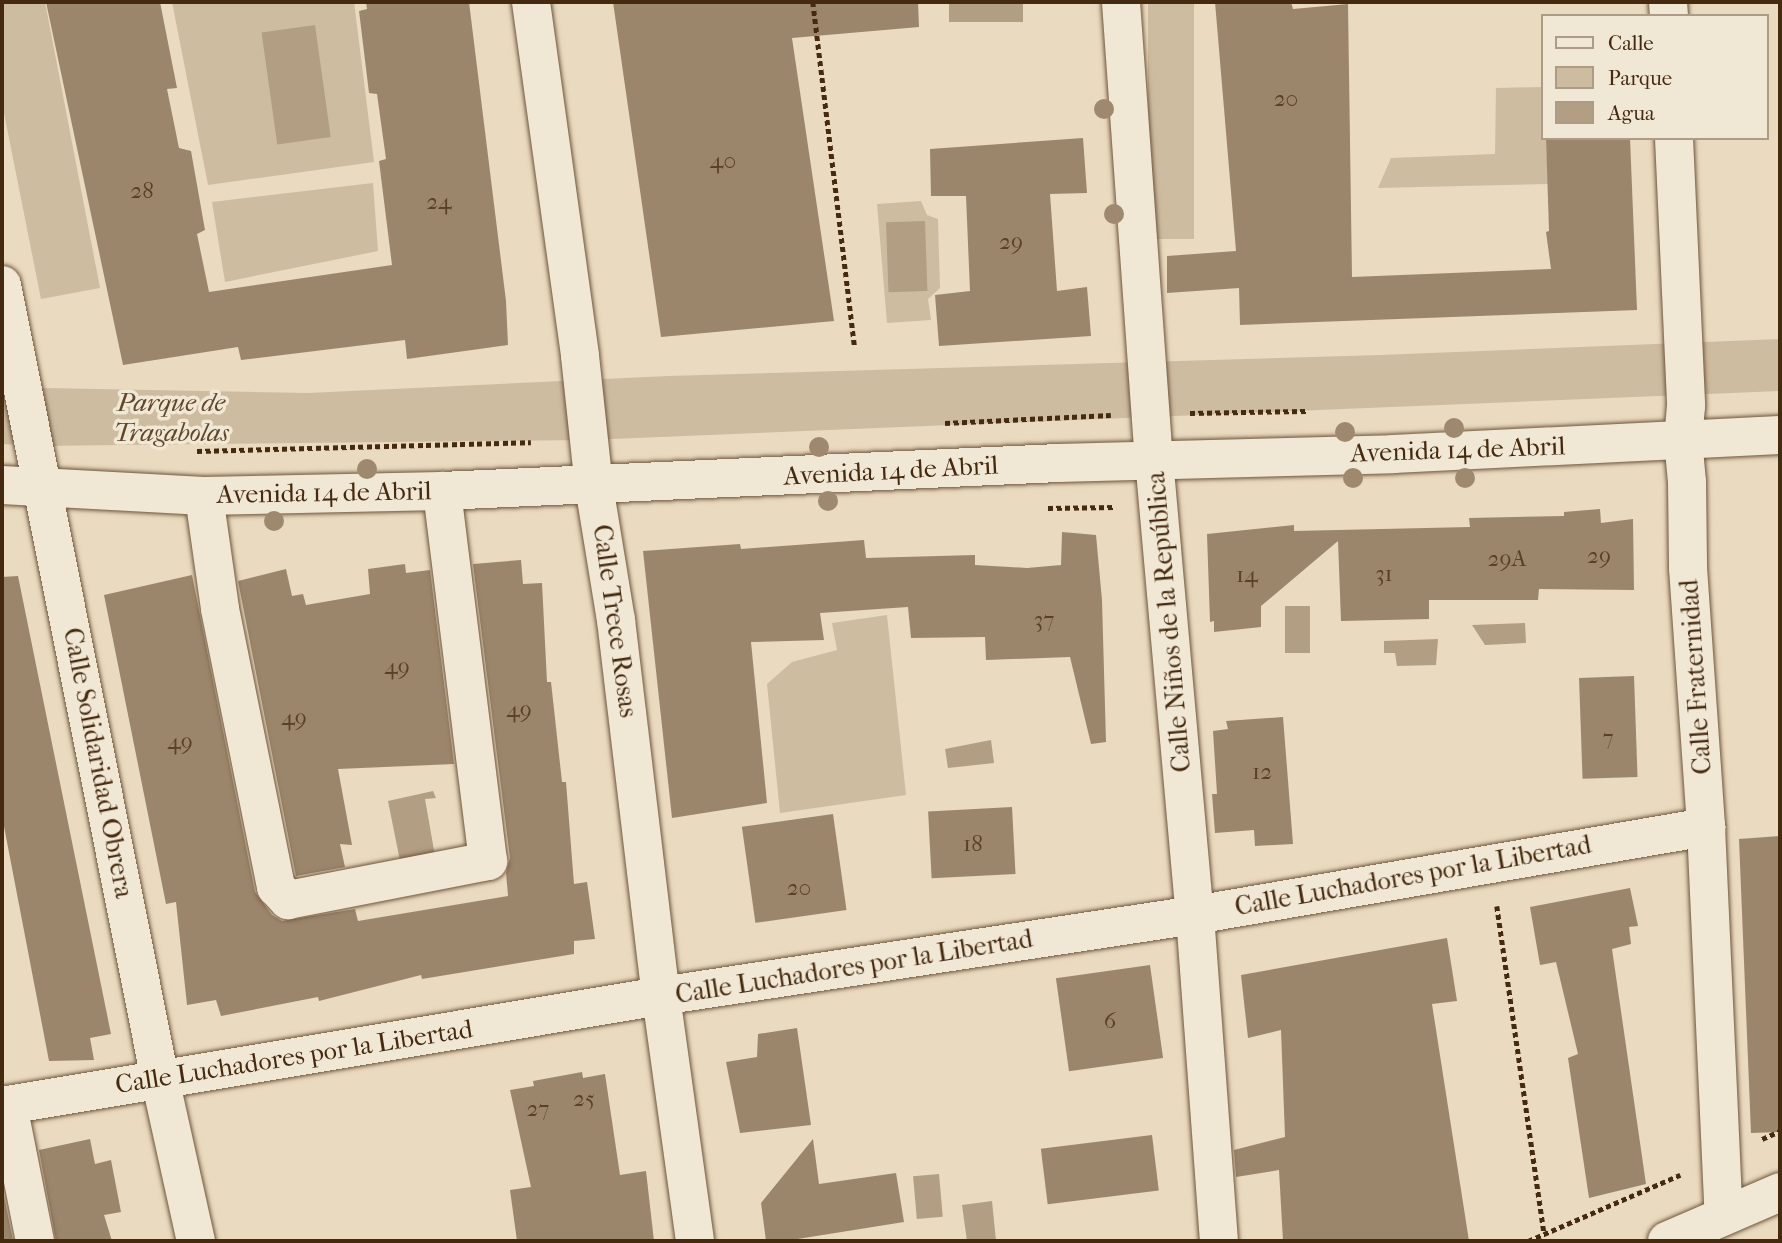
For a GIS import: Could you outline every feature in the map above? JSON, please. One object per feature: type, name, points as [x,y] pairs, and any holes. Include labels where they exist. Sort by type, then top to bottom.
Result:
[{"type":"street","name":"Calle Trece Rosas","points":[[531,2],[581,366],[594,486],[616,620],[661,996],[695,1241]]},
{"type":"street","name":"Calle Niños de la República","points":[[1121,2],[1154,459],[1195,915],[1219,1241]]},
{"type":"street","name":"Calle Fraternidad","points":[[1675,140],[1686,406],[1683,439],[1706,827],[1724,1216]]},
{"type":"street","name":"Calle Solidaridad Obrera","points":[[2,285],[160,1079],[196,1241]]},
{"type":"street","name":"Avenida 14 de Abril","points":[[2,485],[204,496],[442,491],[1154,459],[1393,454],[1780,435]]},
{"type":"street","points":[[204,496],[220,608],[275,887],[288,900],[488,861],[442,491]]},
{"type":"street","name":"Calle Luchadores por la Libertad","points":[[5,1106],[661,996],[1195,915],[1706,827]]},
{"type":"street","points":[[5,1106],[34,1241]]},
{"type":"street","points":[[1667,1241],[1780,1192]]},
{"type":"path","points":[[813,2],[855,346]]},
{"type":"path","points":[[1493,862],[1544,1234]]},
{"type":"path","points":[[1528,1241],[1780,1130]]},
{"type":"green space","points":[[2,2],[45,2],[100,288],[41,299],[2,103]]},
{"type":"green space","points":[[172,2],[354,2],[374,162],[208,185]]},
{"type":"green space","points":[[1148,2],[1194,2],[1194,239],[1148,239]]},
{"type":"green space","points":[[1540,87],[1540,140],[1546,140],[1548,184],[1378,188],[1391,158],[1495,154],[1496,88]]},
{"type":"green space","points":[[373,183],[378,251],[225,282],[212,202]]},
{"type":"green space","points":[[921,201],[927,215],[938,219],[940,288],[928,299],[931,320],[887,323],[877,204]]},
{"type":"green space","name":"Parque de Tragabolas","points":[[1780,339],[1780,391],[588,440],[35,446],[2,444],[2,383],[45,388],[308,393],[668,376],[1380,355]]},
{"type":"green space","points":[[887,615],[906,795],[780,813],[767,684],[792,662],[837,650],[832,623]]},
{"type":"water","points":[[949,2],[1023,2],[1023,22],[949,22]]},
{"type":"water","points":[[315,25],[331,137],[277,144],[262,33]]},
{"type":"water","points":[[925,221],[927,291],[888,292],[886,222]]},
{"type":"water","points":[[1285,606],[1310,606],[1310,653],[1285,653]]},
{"type":"water","points":[[1525,623],[1526,643],[1485,645],[1472,625]]},
{"type":"water","points":[[1438,639],[1436,665],[1397,666],[1395,653],[1384,653],[1384,641]]},
{"type":"water","points":[[991,740],[994,763],[948,768],[945,749]]},
{"type":"water","points":[[433,791],[436,798],[425,799],[435,856],[400,861],[388,801]]},
{"type":"water","points":[[939,1174],[943,1217],[917,1219],[913,1176]]},
{"type":"water","points":[[992,1201],[996,1241],[967,1241],[962,1205]]},
{"type":"building","points":[[46,2],[160,2],[177,88],[167,89],[179,148],[191,151],[205,230],[197,234],[209,292],[392,265],[379,161],[386,159],[377,94],[369,93],[359,11],[367,9],[366,2],[469,2],[506,301],[508,345],[407,359],[405,340],[241,360],[238,347],[123,365]]},
{"type":"building","points":[[613,2],[918,2],[919,27],[792,38],[834,321],[661,337]]},
{"type":"building","points":[[1215,2],[1291,2],[1293,9],[1348,4],[1352,277],[1551,269],[1546,232],[1549,231],[1546,140],[1630,140],[1637,310],[1240,325],[1239,288],[1167,293],[1167,256],[1236,251]]},
{"type":"building","points":[[1083,138],[1087,193],[1050,194],[1057,291],[1087,287],[1091,336],[939,346],[935,295],[970,291],[966,196],[931,196],[930,149]]},
{"type":"building","points":[[1600,509],[1601,523],[1633,519],[1634,590],[1539,589],[1538,600],[1429,600],[1429,619],[1341,621],[1338,541],[1261,606],[1261,627],[1214,632],[1214,621],[1210,622],[1207,534],[1294,525],[1294,531],[1470,527],[1469,518],[1564,516],[1564,512]]},
{"type":"building","points":[[1062,532],[1096,535],[1102,600],[1106,742],[1091,744],[1070,657],[986,660],[985,637],[911,638],[908,607],[820,613],[824,640],[751,642],[767,803],[672,818],[643,551],[740,544],[741,549],[864,540],[866,558],[975,555],[975,565],[1027,568],[1061,565]]},
{"type":"building","points":[[521,560],[523,584],[542,583],[547,682],[551,682],[562,782],[566,782],[574,884],[587,882],[595,939],[574,941],[574,954],[422,979],[421,975],[319,1001],[318,997],[221,1016],[216,1000],[187,1005],[176,902],[166,904],[104,595],[192,575],[255,892],[272,915],[282,921],[355,909],[358,921],[508,896],[506,873],[510,858],[473,564]]},
{"type":"building","points":[[405,564],[406,573],[430,570],[454,764],[338,769],[352,845],[340,844],[345,867],[296,876],[238,581],[286,569],[292,596],[303,594],[306,605],[370,594],[368,569]]},
{"type":"building","points":[[18,576],[111,1034],[90,1038],[94,1060],[49,1061],[2,816],[2,577]]},
{"type":"building","points":[[1634,676],[1638,777],[1583,779],[1579,678]]},
{"type":"building","points":[[1283,717],[1293,844],[1255,846],[1254,830],[1215,833],[1212,794],[1217,794],[1213,731],[1228,729],[1226,721]]},
{"type":"building","points":[[1012,807],[1016,874],[932,878],[928,811]]},
{"type":"building","points":[[833,814],[846,910],[755,923],[742,827]]},
{"type":"building","points":[[1780,836],[1780,1132],[1751,1133],[1739,839]]},
{"type":"building","points":[[1630,888],[1638,926],[1629,927],[1631,944],[1612,949],[1646,1184],[1589,1198],[1568,1058],[1578,1054],[1556,962],[1540,965],[1530,907]]},
{"type":"building","points":[[1447,938],[1457,1001],[1432,1004],[1469,1241],[1283,1241],[1279,1170],[1236,1177],[1234,1150],[1285,1137],[1281,1030],[1248,1038],[1241,975]]},
{"type":"building","points":[[1150,965],[1163,1058],[1069,1071],[1056,978]]},
{"type":"building","points":[[797,1028],[811,1125],[740,1133],[726,1062],[757,1057],[758,1034]]},
{"type":"building","points":[[582,1072],[583,1078],[605,1074],[620,1175],[646,1171],[654,1241],[517,1241],[510,1190],[531,1187],[510,1090],[534,1086],[533,1081]]},
{"type":"building","points":[[1152,1135],[1159,1191],[1048,1204],[1041,1149]]},
{"type":"building","points":[[90,1139],[95,1164],[111,1160],[121,1212],[104,1215],[112,1241],[56,1241],[39,1150]]},
{"type":"building","points":[[813,1139],[819,1184],[896,1173],[904,1222],[785,1241],[766,1241],[761,1203]]},
{"type":"building","points":[[2,1186],[13,1241],[2,1241]]}]
